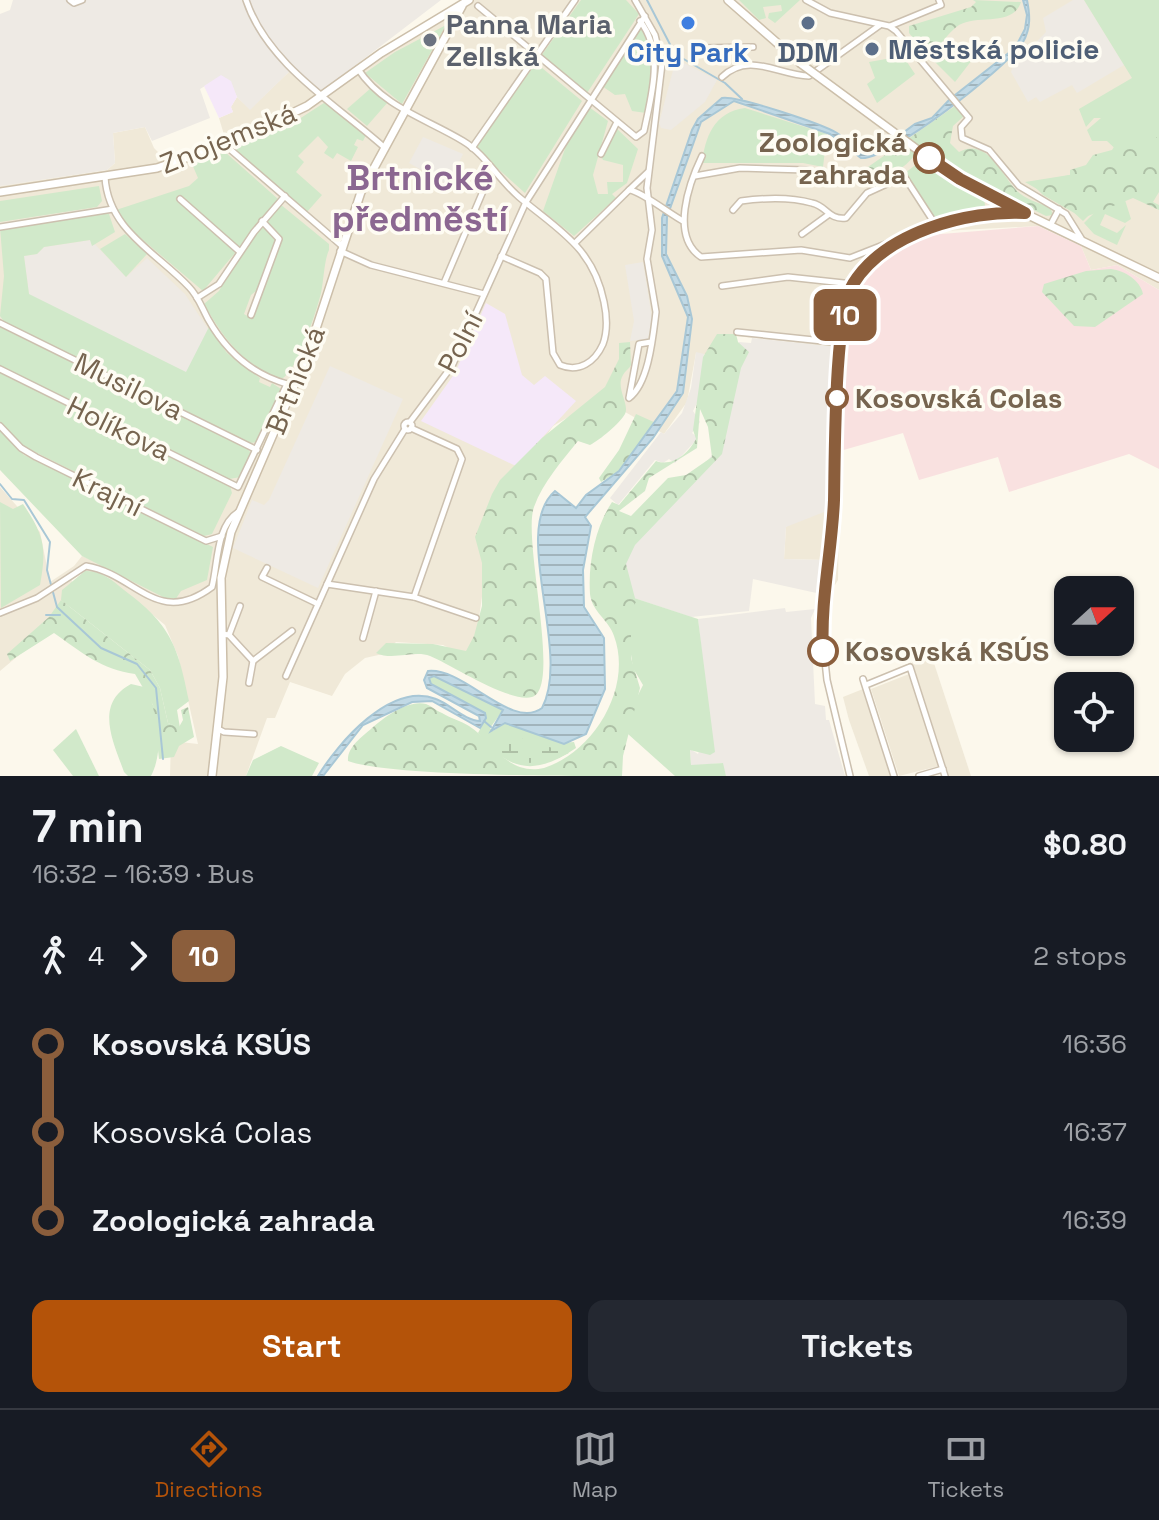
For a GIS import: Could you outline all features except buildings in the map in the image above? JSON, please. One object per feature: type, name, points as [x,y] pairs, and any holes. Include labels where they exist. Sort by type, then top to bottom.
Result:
[{"type":"main road","name":"Znojemská","points":[[0,192],[163,166],[225,145],[284,119],[469,0]]},
{"type":"main road","points":[[728,0],[800,63],[926,156],[999,201],[1159,278]]},
{"type":"main road","name":"Brtnická","points":[[212,776],[223,677],[223,561],[238,512],[321,318],[340,248],[361,192],[462,6]]},
{"type":"main road","name":"Znojemská","points":[[433,24],[454,22]]},
{"type":"street","points":[[70,0],[74,3],[82,0]]},
{"type":"street","points":[[246,0],[261,35],[385,148]]},
{"type":"street","points":[[472,148],[575,0]]},
{"type":"street","points":[[478,6],[588,99],[640,136],[652,92],[655,63],[635,0]]},
{"type":"street","points":[[806,0],[830,13],[889,26],[969,118],[960,130],[965,142],[989,150],[1019,186],[1059,209],[1074,224],[1081,238]]},
{"type":"street","points":[[889,26],[938,3]]},
{"type":"street","points":[[643,18],[655,35],[662,64],[648,172],[652,230],[647,259],[657,306],[651,342],[643,376],[629,398],[630,381],[638,367],[639,344],[651,342]]},
{"type":"street","name":"Polní","points":[[286,676],[374,479],[452,366],[526,202],[588,99],[643,18]]},
{"type":"street","points":[[722,77],[743,65],[766,65],[809,76],[881,24]]},
{"type":"street","points":[[703,48],[753,47]]},
{"type":"street","points":[[358,69],[406,113],[472,148],[526,202],[575,243],[594,268],[607,327],[598,354],[579,368],[564,367],[553,357],[546,279],[540,273],[501,256]]},
{"type":"street","points":[[601,154],[617,122]]},
{"type":"street","points":[[225,145],[340,248],[371,265],[484,294]]},
{"type":"street","points":[[702,156],[683,221],[697,256],[710,259],[801,250],[844,258],[937,227],[993,213],[1025,213]]},
{"type":"street","points":[[695,176],[740,168],[806,170],[843,181]]},
{"type":"street","name":"Polní","points":[[444,283],[492,169]]},
{"type":"street","points":[[575,243],[648,172]]},
{"type":"street","points":[[733,210],[741,201],[791,200],[818,205],[828,215],[846,218],[867,193],[904,176],[937,227]]},
{"type":"street","points":[[105,177],[113,209],[125,229],[197,298],[224,345],[242,362],[265,376],[291,385]]},
{"type":"street","points":[[629,190],[639,191],[660,210],[683,221]]},
{"type":"street","points":[[197,298],[219,284],[262,221],[285,196]]},
{"type":"street","points":[[180,199],[239,252]]},
{"type":"street","points":[[993,213],[999,201]]},
{"type":"street","points":[[0,227],[113,209]]},
{"type":"street","points":[[1051,224],[1059,209]]},
{"type":"street","points":[[802,234],[828,215]]},
{"type":"street","points":[[251,315],[279,239],[262,221]]},
{"type":"street","points":[[850,776],[829,689],[822,632],[842,343],[846,305],[853,284],[902,238]]},
{"type":"street","points":[[722,286],[788,277],[853,284]]},
{"type":"street","name":"Musilova","points":[[0,323],[257,450]]},
{"type":"street","points":[[737,332],[842,343]]},
{"type":"street","name":"Holíkova","points":[[0,369],[238,487]]},
{"type":"street","name":"Brtnická","points":[[238,487],[291,385]]},
{"type":"street","name":"Krajní","points":[[0,426],[29,452],[206,541],[223,536]]},
{"type":"street","points":[[409,426],[457,449],[462,462],[414,597]]},
{"type":"street","points":[[0,613],[50,590],[86,566],[160,601],[182,602],[212,587],[223,536],[230,517],[238,512]]},
{"type":"street","points":[[267,568],[262,577],[318,604]]},
{"type":"street","points":[[327,584],[414,597],[476,618]]},
{"type":"street","points":[[363,638],[376,591]]},
{"type":"street","points":[[240,606],[225,634],[253,661]]},
{"type":"street","points":[[249,683],[253,661],[292,631]]},
{"type":"street","points":[[894,776],[864,682],[910,667],[944,773],[919,776]]},
{"type":"street","points":[[217,728],[224,732],[254,734]]},
{"type":"shaded area","points":[[13,0],[441,0],[318,94],[293,68],[250,110],[237,97],[231,84],[220,77],[200,89],[210,118],[152,141],[145,127],[113,133],[115,163],[107,170],[0,186],[0,14],[10,10]]},
{"type":"shaded area","points":[[462,0],[1159,0],[1159,290],[1117,265],[1091,270],[1081,246],[1038,226],[942,231],[910,239],[866,274],[851,320],[840,464],[838,580],[835,585],[822,588],[825,560],[784,559],[786,527],[828,472],[831,442],[828,441],[805,344],[736,336],[713,356],[696,353],[687,402],[664,434],[618,408],[596,401],[553,426],[494,511],[476,639],[468,658],[443,645],[396,642],[383,654],[365,658],[345,674],[332,696],[290,682],[275,718],[267,718],[246,776],[170,776],[171,741],[198,744],[178,656],[165,625],[106,576],[85,571],[72,580],[69,613],[0,671],[0,487],[40,532],[50,582],[74,566],[82,556],[99,563],[45,478],[0,431],[0,186],[107,170],[115,163],[113,133],[145,127],[154,148],[167,161],[180,157],[225,138],[219,118],[233,112],[231,107],[237,97],[250,109],[293,68],[319,94]]},
{"type":"shaded area","points":[[1073,0],[1084,0],[1124,65],[1077,93],[1072,85],[1040,102],[1036,97],[1028,102],[1011,72],[1013,66],[1046,32],[1043,18]]},
{"type":"shaded area","points":[[676,59],[717,80],[705,102],[671,130],[661,128],[659,123]]},
{"type":"shaded area","points":[[221,75],[231,81],[237,97],[231,107],[233,112],[219,118],[204,86]]},
{"type":"shaded area","points":[[423,137],[463,154],[448,185],[409,163]]},
{"type":"shaded area","points":[[1038,226],[1081,246],[1091,270],[1117,265],[1159,290],[1159,469],[1129,454],[1009,492],[998,457],[919,480],[903,433],[840,451],[851,320],[866,273],[917,236]]},
{"type":"shaded area","points":[[91,240],[126,277],[147,258],[185,294],[208,329],[187,373],[29,295],[24,256],[37,254],[44,247]]},
{"type":"shaded area","points":[[643,262],[652,318],[648,339],[630,341],[634,321],[625,265]]},
{"type":"shaded area","points":[[486,303],[505,314],[522,375],[534,385],[545,376],[576,401],[516,466],[421,421],[455,373]]},
{"type":"shaded area","points":[[752,338],[837,347],[828,440],[831,441],[829,510],[786,527],[784,559],[826,560],[821,594],[753,579],[749,611],[691,617],[622,594],[618,558],[715,452],[739,342],[751,343]]},
{"type":"shaded area","points":[[696,352],[704,354],[700,397],[693,411],[700,422],[692,433],[698,438],[675,463],[669,459],[663,463],[655,460],[618,505],[610,498],[661,432],[664,434],[682,413],[691,388]]},
{"type":"shaded area","points":[[330,366],[403,399],[318,588],[233,548],[252,500],[264,505],[269,500]]},
{"type":"shaded area","points":[[785,608],[786,612],[815,609],[811,618],[815,704],[825,706],[826,720],[829,720],[845,776],[726,776],[722,763],[691,766],[690,749],[698,754],[709,723],[698,619]]},
{"type":"shaded area","points":[[931,654],[971,776],[949,776],[912,662]]},
{"type":"shaded area","points":[[909,674],[939,766],[899,776],[871,689]]},
{"type":"shaded area","points":[[863,689],[891,776],[869,776],[849,720],[843,697]]},
{"type":"green space","points":[[581,0],[626,0],[639,14],[587,93],[541,56]]},
{"type":"green space","points":[[739,0],[800,0],[775,23],[768,18],[769,13],[782,11],[781,5],[763,7],[766,18],[759,20]]},
{"type":"green space","points":[[973,0],[1021,2],[1011,15],[959,25],[932,53],[923,50],[909,33],[909,26],[971,7],[976,2]]},
{"type":"green space","points":[[1084,0],[1159,0],[1159,189],[1095,209],[1083,221],[1068,207],[1025,182],[1088,172],[1122,155],[1107,141],[1092,141],[1087,130],[1101,118],[1094,118],[1086,127],[1079,109],[1132,78]]},
{"type":"green space","points":[[446,25],[402,104],[365,73],[395,52]]},
{"type":"green space","points":[[640,29],[643,30],[653,65],[646,113],[632,111],[625,94],[615,95],[602,86]]},
{"type":"green space","points":[[948,41],[961,56],[965,53],[972,60],[955,82],[932,59]]},
{"type":"green space","points":[[903,56],[915,74],[877,103],[867,84],[875,78],[869,62]]},
{"type":"green space","points":[[536,63],[582,101],[525,193],[475,148]]},
{"type":"green space","points":[[371,88],[388,102],[367,126],[347,109]]},
{"type":"green space","points":[[327,101],[366,135],[363,141],[357,139],[354,145],[358,147],[351,161],[337,153],[333,159],[324,153],[328,147],[318,136],[298,156],[304,162],[296,172],[322,195],[307,212],[236,151],[237,147],[296,121]]},
{"type":"green space","points":[[955,106],[964,116],[953,126],[950,143],[959,152],[978,149],[985,153],[1016,190],[1050,207],[1053,215],[1046,216],[975,181],[922,144],[912,159],[900,169],[885,173],[868,167]]},
{"type":"green space","points":[[589,107],[608,121],[593,175],[598,194],[608,194],[607,182],[623,182],[623,165],[603,160],[600,154],[614,126],[638,149],[627,183],[612,194],[616,198],[574,236],[543,211],[566,146]]},
{"type":"green space","points":[[745,108],[827,134],[823,167],[803,163],[702,163],[708,136],[718,121]]},
{"type":"green space","points":[[1159,135],[1159,192],[1153,202],[1159,205],[1159,210],[1133,198],[1083,218],[1043,195],[1034,186],[1038,181],[1070,175],[1070,170],[1086,165],[1093,155],[1112,150],[1117,142],[1124,148],[1151,143]]},
{"type":"green space","points":[[225,152],[278,199],[240,246],[233,249],[235,253],[203,291],[130,229],[116,210],[189,186],[198,178],[192,164]]},
{"type":"green space","points":[[922,160],[955,186],[984,200],[986,210],[938,222],[905,173]]},
{"type":"green space","points":[[99,186],[102,201],[97,207],[0,222],[0,201]]},
{"type":"green space","points":[[1125,200],[1131,219],[1125,223],[1105,214],[1100,225],[1117,233],[1126,225],[1117,245],[1094,234],[1084,223],[1097,210]]},
{"type":"green space","points":[[280,204],[329,244],[321,293],[311,327],[293,366],[281,379],[255,366],[235,349],[204,304],[219,291],[244,248],[264,226],[277,240],[260,288],[251,295],[244,314],[252,319],[283,238],[267,223]]},
{"type":"green space","points":[[109,214],[115,232],[92,246],[90,240],[44,247],[37,254],[24,256],[29,294],[186,372],[209,327],[227,353],[260,378],[259,382],[270,387],[272,383],[281,389],[257,442],[250,443],[5,323],[0,316],[4,276],[0,228]]},
{"type":"green space","points":[[125,234],[147,254],[126,277],[100,249]]},
{"type":"green space","points":[[1111,269],[1131,277],[1139,284],[1143,294],[1095,327],[1074,326],[1042,292],[1044,284],[1086,271]]},
{"type":"green space","points":[[0,327],[248,449],[252,455],[241,477],[229,479],[0,366]]},
{"type":"green space","points":[[717,334],[736,334],[738,342],[749,352],[741,368],[722,454],[635,545],[626,564],[636,602],[632,609],[631,658],[640,688],[623,756],[622,776],[399,770],[348,761],[353,747],[377,724],[397,710],[419,703],[469,726],[502,756],[520,767],[531,769],[544,768],[562,760],[593,733],[605,715],[618,676],[614,636],[594,606],[590,594],[590,570],[597,534],[612,502],[619,505],[656,461],[674,461],[689,450],[696,439],[693,430],[703,357]],"holes":[[[700,409],[708,427],[712,457],[686,475],[668,478],[631,516],[619,511],[645,491],[649,478],[697,448]]]},
{"type":"green space","points":[[630,342],[631,365],[621,380],[625,414],[590,445],[578,441],[548,480],[534,507],[533,549],[543,642],[540,688],[532,697],[522,697],[495,689],[424,654],[389,656],[376,653],[386,643],[433,644],[466,651],[474,636],[482,606],[482,563],[475,537],[492,494],[500,480],[542,438],[605,387],[619,359],[619,343]]},
{"type":"green space","points":[[0,373],[230,486],[232,493],[212,534],[204,536],[23,446],[0,423]]},
{"type":"green space","points":[[636,414],[656,423],[619,471],[601,482],[599,478],[619,450]]},
{"type":"green space","points":[[0,431],[24,455],[213,547],[207,580],[181,591],[175,600],[167,599],[82,556],[0,470]]},
{"type":"green space","points":[[0,502],[13,509],[23,504],[36,524],[43,551],[40,585],[1,608]]},
{"type":"green space","points":[[85,571],[101,574],[140,602],[170,637],[181,665],[189,701],[177,710],[180,728],[168,723],[160,688],[150,670],[61,600],[62,590]]},
{"type":"green space","points":[[622,594],[698,619],[715,752],[710,755],[690,750],[691,765],[723,763],[726,776],[675,776],[628,734],[633,705],[643,685],[633,668]]},
{"type":"green space","points":[[61,600],[150,670],[160,688],[168,723],[179,727],[183,720],[181,710],[188,707],[194,737],[179,746],[174,757],[159,759],[153,705],[135,674],[102,664],[54,633],[10,661],[7,654],[49,617]]},
{"type":"green space","points":[[434,676],[503,710],[490,728],[493,731],[505,723],[560,743],[574,742],[576,748],[548,763],[535,766],[512,762],[489,746],[478,733],[486,718],[485,713],[431,684],[429,679]]},
{"type":"green space","points":[[131,684],[144,687],[157,719],[158,755],[151,776],[128,776],[124,772],[112,736],[110,712],[113,702]]},
{"type":"green space","points":[[76,729],[99,776],[73,776],[53,750]]},
{"type":"green space","points":[[506,734],[569,753],[538,763],[519,761],[490,744]]},
{"type":"green space","points":[[281,746],[319,763],[312,776],[246,776],[253,760]]},
{"type":"water","points":[[1023,0],[1027,0],[1029,27],[1026,37],[1013,54],[946,111],[875,155],[861,158],[830,134],[734,101],[701,122],[667,217],[666,254],[687,296],[692,319],[683,393],[653,438],[585,517],[591,526],[583,570],[584,607],[604,638],[605,689],[586,734],[564,744],[505,723],[491,731],[503,710],[434,676],[429,678],[431,684],[485,713],[486,718],[480,728],[432,701],[412,702],[363,725],[323,776],[318,776],[352,732],[384,707],[401,699],[419,696],[436,699],[480,721],[479,716],[427,688],[424,680],[428,671],[457,678],[517,711],[530,713],[542,708],[549,684],[550,656],[539,562],[538,533],[543,509],[555,491],[576,508],[586,495],[619,471],[677,391],[688,317],[662,256],[662,218],[698,119],[722,98],[730,98],[828,129],[857,151],[873,155],[915,124],[932,118],[950,99],[1015,48],[1025,29],[1027,15]]},
{"type":"waterway","points":[[647,0],[675,54],[725,83],[742,99]]},
{"type":"waterway","points":[[0,484],[12,499],[24,500],[50,542],[47,570],[57,607],[101,648],[137,664],[156,688],[163,759]]},
{"type":"waterway","points":[[46,615],[60,615]]},
{"type":"waterway","points":[[484,721],[491,727]]},
{"type":"bus line","name":"10","points":[[823,651],[834,501],[836,416],[846,305],[853,284],[866,268],[911,234],[993,213],[1025,213],[960,179],[929,158]]},
{"type":"place","name":"City Park","points":[[688,23]]},
{"type":"place","name":"DDM","points":[[808,23]]},
{"type":"place","name":"Panna Maria Zellská","points":[[430,40]]},
{"type":"place","name":"Městská policie","points":[[872,49]]},
{"type":"place","name":"Zoologická zahrada","points":[[929,158]]},
{"type":"place","name":"Kosovská Colas","points":[[837,398]]},
{"type":"place","name":"Kosovská KSÚS","points":[[823,651]]},
{"type":"district","name":"Brtnické předměstí","points":[[420,198]]}]
